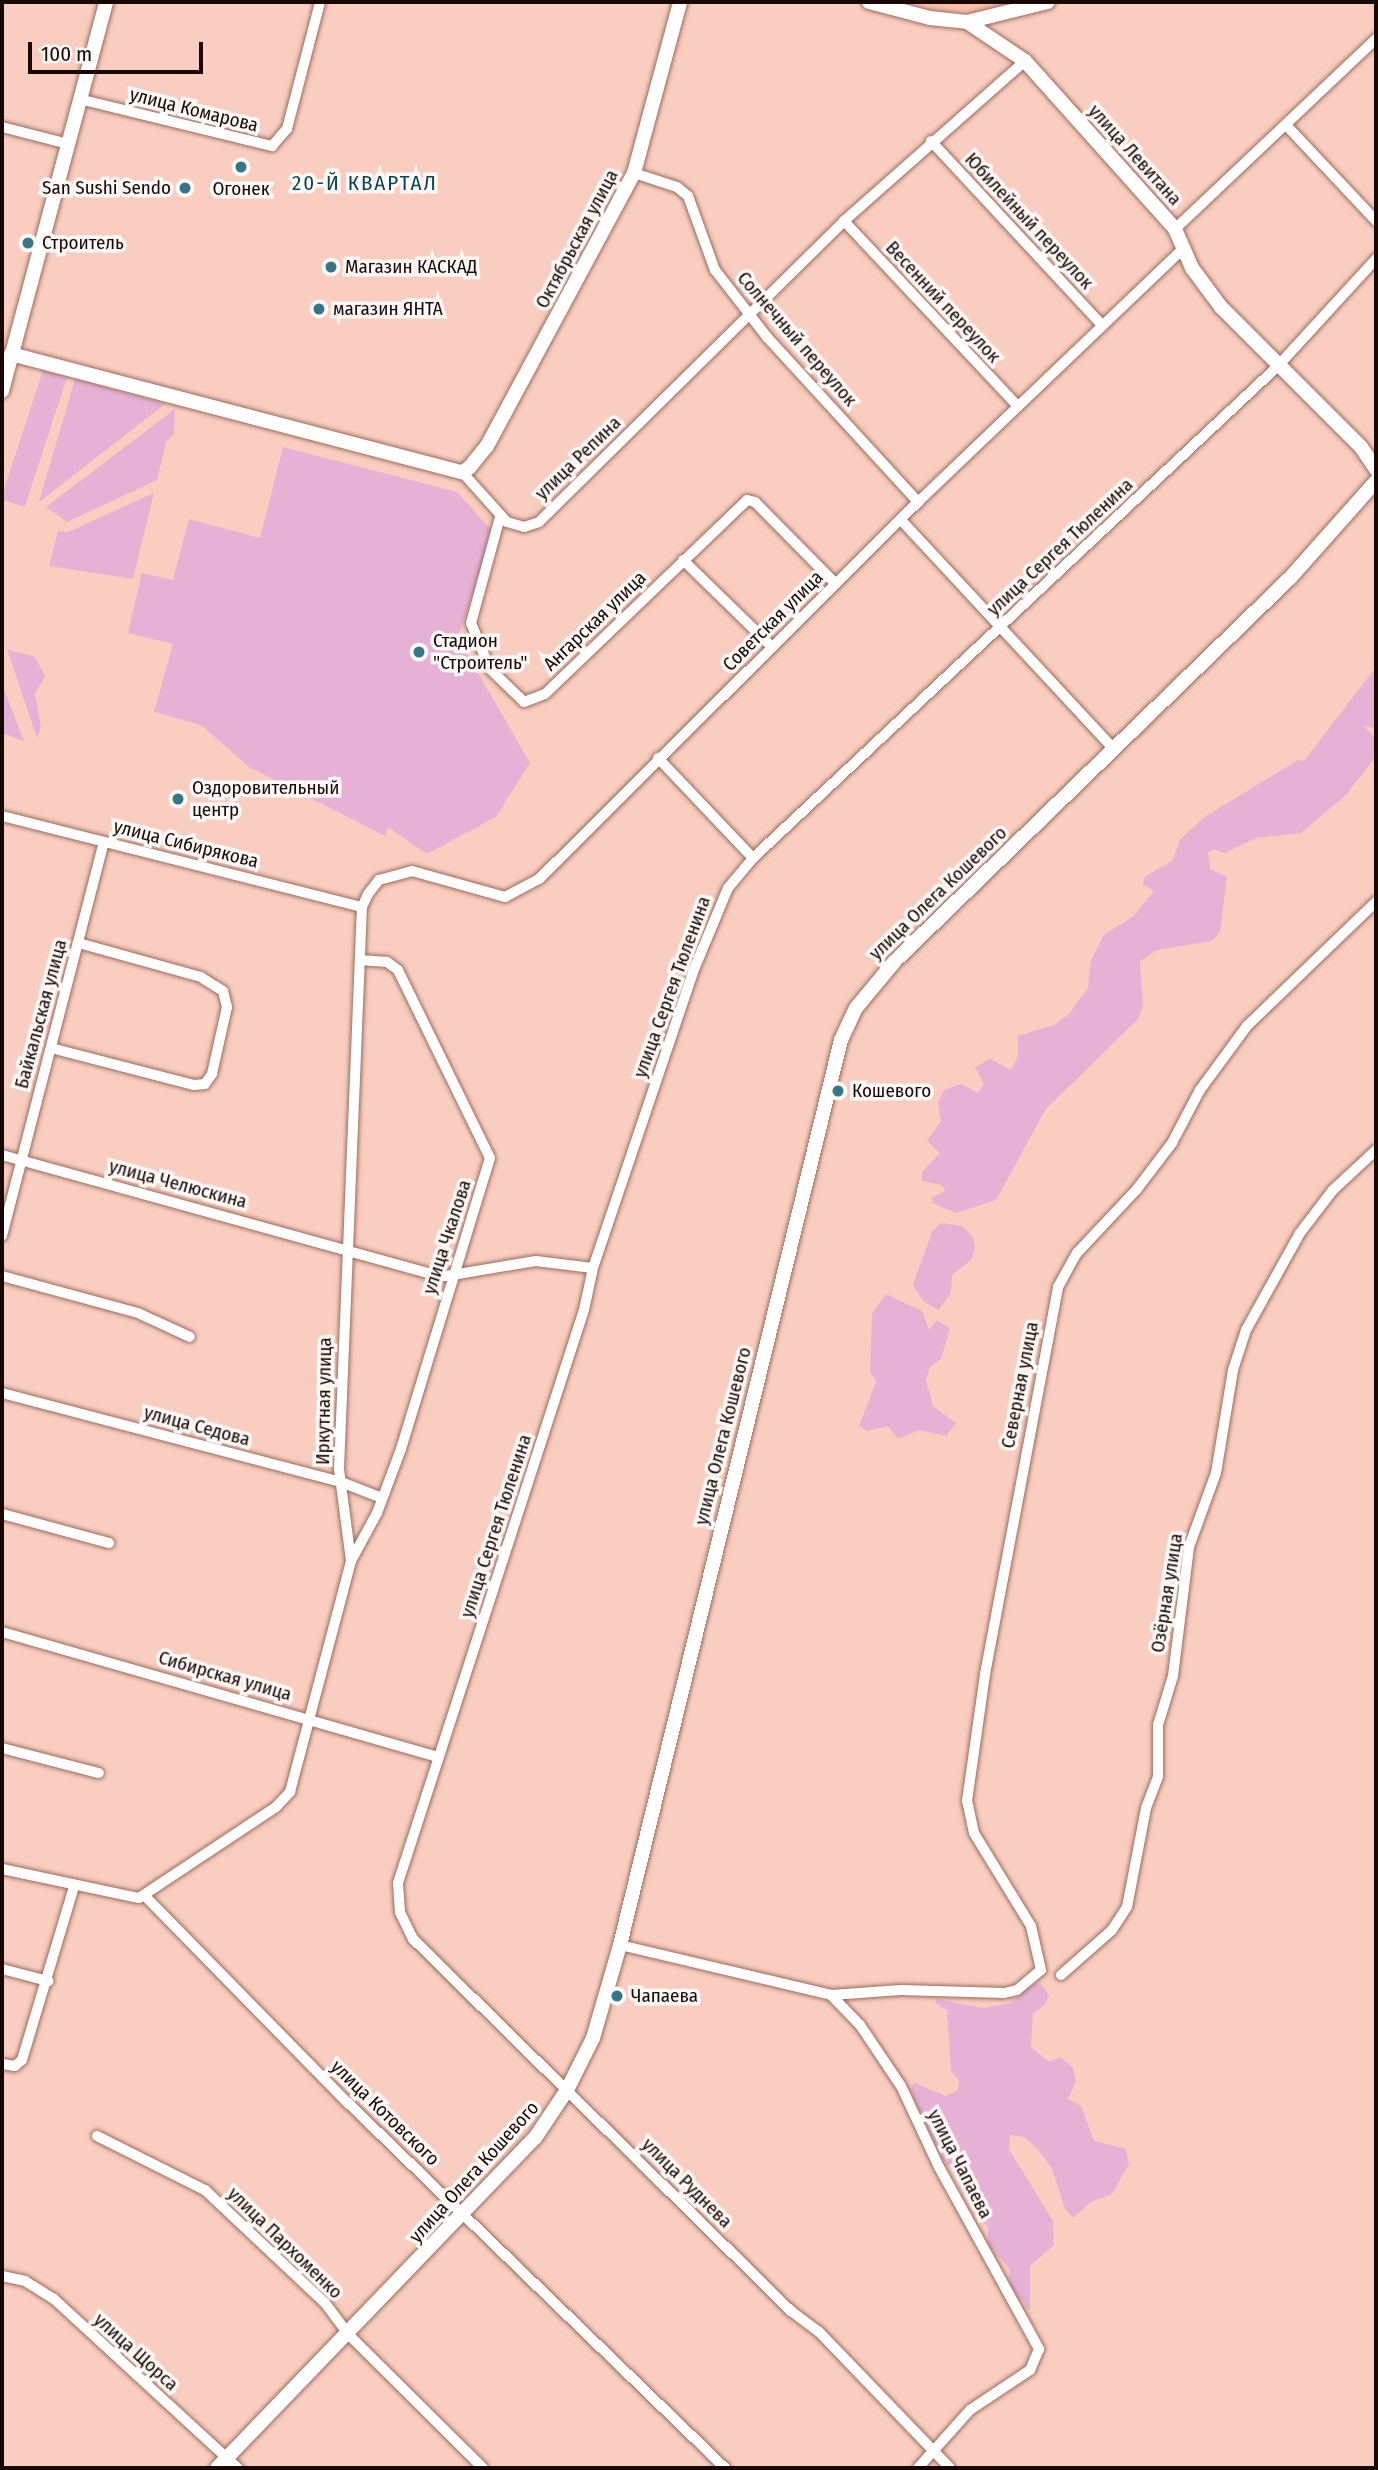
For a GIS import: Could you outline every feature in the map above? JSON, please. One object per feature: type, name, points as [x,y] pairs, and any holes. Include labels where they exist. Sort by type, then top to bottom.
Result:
[{"type":"street","points":[[2,391],[106,2]]},
{"type":"street","name":"улица Комарова","points":[[79,99],[272,145],[287,129],[320,2]]},
{"type":"street","name":"Октябрьская улица","points":[[461,472],[487,446],[634,173],[680,2]]},
{"type":"street","name":"улица Левитана","points":[[869,2],[943,21],[967,22],[1025,61],[1175,229],[1182,250],[1221,307],[1278,368],[1375,462]]},
{"type":"street","points":[[967,22],[1048,2]]},
{"type":"street","points":[[1175,229],[1376,38]]},
{"type":"street","name":"улица Репина","points":[[500,517],[524,527],[539,522],[844,221],[931,141],[1025,61]]},
{"type":"street","points":[[1286,125],[1376,221]]},
{"type":"street","points":[[2,127],[68,144]]},
{"type":"street","name":"Юбилейный переулок","points":[[931,141],[1102,325]]},
{"type":"street","name":"Солнечный переулок","points":[[634,173],[677,187],[688,196],[715,270],[918,502]]},
{"type":"street","name":"Весенний переулок","points":[[844,221],[1018,406]]},
{"type":"street","name":"Советская улица","points":[[362,907],[379,880],[412,871],[493,895],[516,894],[539,878],[918,502],[1182,250]]},
{"type":"street","name":"улица Сергея Тюленина","points":[[402,1921],[398,1884],[438,1757],[584,1310],[593,1268],[714,915],[728,888],[752,858],[1278,368],[1376,258]]},
{"type":"street","points":[[11,354],[461,472],[500,517]]},
{"type":"street","name":"улица Олега Кошевого","points":[[227,2465],[535,2138],[567,2090],[600,2021],[768,1329],[848,1022],[867,990],[895,961],[1112,747],[1290,578],[1376,481]]},
{"type":"street","name":"Ангарская улица","points":[[500,517],[471,623],[490,669],[524,702],[545,694],[749,499],[836,584]]},
{"type":"street","points":[[901,520],[1112,747]]},
{"type":"street","points":[[683,560],[772,648]]},
{"type":"street","points":[[657,758],[752,858]]},
{"type":"street","name":"улица Сибирякова","points":[[2,816],[362,907]]},
{"type":"street","name":"Байкальская улица","points":[[2,1236],[104,842]]},
{"type":"street","name":"Северная улица","points":[[831,1996],[901,1990],[1004,1993],[1017,1990],[1041,1970],[1031,1926],[974,1832],[967,1801],[985,1674],[1058,1287],[1077,1252],[1137,1189],[1172,1143],[1200,1090],[1247,1026],[1376,902]]},
{"type":"street","name":"Иркутная улица","points":[[145,1896],[283,1801],[312,1718],[351,1562],[341,1482],[345,1249],[362,907]]},
{"type":"street","points":[[51,1048],[194,1085],[205,1084],[212,1074],[227,1007],[223,991],[201,977],[78,943]]},
{"type":"street","name":"улица Чкалова","points":[[351,1562],[382,1498],[455,1272],[489,1152],[398,970],[387,962],[359,960]]},
{"type":"street","name":"Озёрная улица","points":[[1061,1975],[1112,1930],[1127,1907],[1146,1808],[1158,1776],[1159,1717],[1173,1676],[1189,1547],[1216,1473],[1233,1370],[1246,1330],[1300,1233],[1333,1191],[1376,1150]]},
{"type":"street","name":"улица Челюскина","points":[[2,1155],[432,1274],[536,1261],[593,1268]]},
{"type":"street","points":[[2,1276],[138,1312],[190,1337]]},
{"type":"street","name":"улица Седова","points":[[2,1393],[341,1482],[382,1498]]},
{"type":"street","points":[[2,1514],[109,1543]]},
{"type":"street","name":"Сибирская улица","points":[[2,1632],[312,1718],[438,1757]]},
{"type":"street","points":[[2,1748],[99,1773]]},
{"type":"street","points":[[2,1869],[128,1898],[145,1896]]},
{"type":"street","points":[[2,2064],[18,2065],[48,1982],[74,1887]]},
{"type":"street","name":"улица Котовского","points":[[145,1896],[348,2103],[466,2214],[725,2468]]},
{"type":"street","name":"улица Руднева","points":[[402,1921],[413,1938],[791,2311],[819,2332],[950,2468]]},
{"type":"street","points":[[620,1945],[831,1996]]},
{"type":"street","points":[[2,1969],[48,1982]]},
{"type":"street","name":"улица Чапаева","points":[[831,1996],[860,2025],[901,2086],[939,2167],[1035,2336],[1038,2358],[1026,2374],[978,2403],[931,2450]]},
{"type":"street","name":"улица Пархоменко","points":[[97,2136],[205,2190],[325,2303],[348,2334],[483,2468]]},
{"type":"street","name":"улица Щорса","points":[[2,2276],[25,2281],[54,2299],[227,2465]]},
{"type":"street","points":[[918,2468],[931,2450]]},
{"type":"shaded area","points":[[910,2],[1024,2],[987,12],[945,11]]},
{"type":"shaded area","points":[[43,370],[67,378],[25,507],[2,500],[2,496]]},
{"type":"shaded area","points":[[75,379],[165,404],[39,502]]},
{"type":"shaded area","points":[[175,409],[174,434],[166,442],[157,480],[67,522],[46,507]]},
{"type":"shaded area","name":"Стадион \"Строитель\"","points":[[283,447],[457,492],[493,532],[458,638],[530,763],[496,817],[427,854],[388,827],[385,836],[249,767],[201,725],[154,712],[173,644],[128,633],[142,573],[173,580],[189,519],[260,538]]},
{"type":"shaded area","points":[[154,493],[133,579],[49,566],[58,531],[68,532]]},
{"type":"shaded area","points":[[7,649],[35,657],[45,676],[35,694],[41,727],[37,738]]},
{"type":"shaded area","points":[[1376,667],[1376,728],[1363,726],[1376,738],[1376,756],[1347,794],[1301,833],[1256,838],[1225,853],[1213,849],[1208,853],[1210,869],[1227,877],[1220,932],[1212,941],[1157,950],[1140,961],[1143,1008],[1138,1019],[1046,1109],[996,1200],[956,1213],[934,1204],[931,1198],[945,1191],[942,1185],[922,1181],[922,1172],[940,1153],[927,1141],[941,1121],[938,1102],[944,1090],[961,1084],[978,1093],[984,1084],[975,1067],[990,1059],[1011,1070],[1018,1056],[1018,1036],[1054,1025],[1069,1014],[1088,988],[1091,961],[1104,935],[1134,916],[1154,891],[1143,885],[1144,877],[1172,861],[1180,840],[1203,818],[1298,760],[1304,761]]},
{"type":"shaded area","points":[[2,684],[24,741],[2,733]]},
{"type":"shaded area","points":[[941,1223],[962,1226],[973,1237],[975,1249],[971,1260],[952,1275],[951,1292],[939,1310],[924,1302],[913,1285],[932,1232]]},
{"type":"shaded area","points":[[886,1294],[922,1311],[929,1330],[937,1320],[950,1329],[941,1359],[930,1367],[926,1380],[933,1406],[956,1423],[946,1436],[919,1430],[898,1439],[888,1426],[867,1431],[859,1426],[876,1382],[870,1371],[872,1314]]},
{"type":"shaded area","points":[[1040,1983],[1049,1995],[1045,2005],[1033,2013],[1031,2047],[1049,2062],[1060,2057],[1073,2068],[1076,2081],[1068,2099],[1081,2106],[1094,2141],[1126,2149],[1129,2164],[1112,2194],[1091,2202],[1073,2218],[1065,2209],[1052,2169],[1037,2148],[1024,2137],[1010,2135],[1009,2149],[1053,2221],[1054,2245],[1030,2266],[1030,2311],[1009,2286],[1010,2269],[988,2245],[988,2227],[973,2212],[974,2199],[962,2191],[954,2172],[940,2156],[910,2089],[914,2083],[946,2096],[958,2090],[959,2081],[951,2071],[947,2010],[935,2003],[937,1999],[983,2008],[1011,2003],[1030,1985]]},
{"type":"place","name":"Огонек","points":[[241,167]]},
{"type":"place","name":"San Sushi Sendo","points":[[185,188]]},
{"type":"place","name":"Строитель","points":[[28,243]]},
{"type":"place","name":"Магазин КАСКАД","points":[[331,267]]},
{"type":"place","name":"магазин ЯНТА","points":[[319,309]]},
{"type":"place","name":"Стадион \"Строитель\"","points":[[419,652]]},
{"type":"place","name":"Оздоровительный центр","points":[[178,799]]},
{"type":"place","name":"Кошевого","points":[[838,1091]]},
{"type":"place","name":"Чапаева","points":[[617,1996]]},
{"type":"district","name":"20-Й КВАРТАЛ","points":[[365,183]]}]
